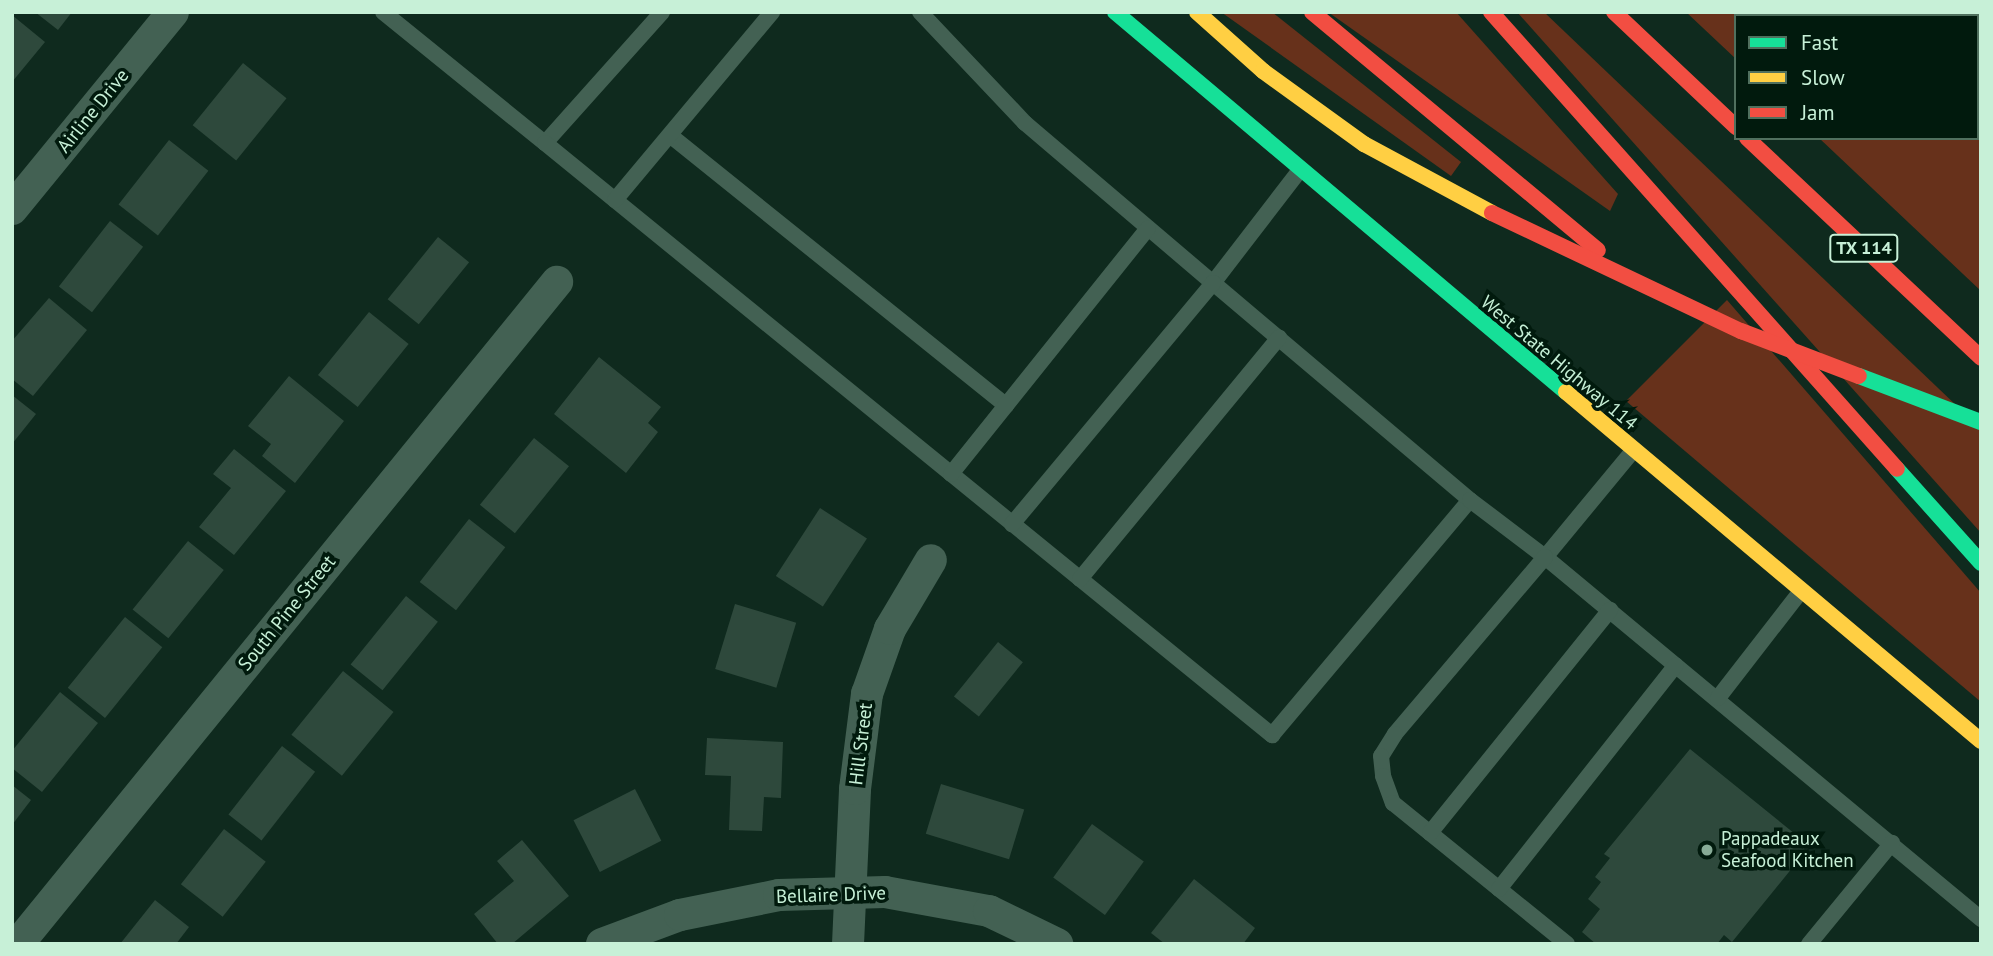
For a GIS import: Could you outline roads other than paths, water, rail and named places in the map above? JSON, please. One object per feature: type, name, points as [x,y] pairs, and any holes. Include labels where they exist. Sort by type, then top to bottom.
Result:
[{"type":"main road","name":"West State Highway 114","points":[[1115,12],[1632,452],[1981,741]]},
{"type":"main road","points":[[1197,12],[1263,71],[1364,144],[1645,289],[1981,422]]},
{"type":"main road","points":[[1312,12],[1645,289]]},
{"type":"main road","points":[[1491,12],[1981,563]]},
{"type":"main road","points":[[1614,12],[1734,125]]},
{"type":"main road","name":"TX 114","points":[[1749,140],[1981,358]]},
{"type":"street","name":"Airline Drive","points":[[12,209],[173,12]]},
{"type":"street","name":"South Pine Street","points":[[18,944],[556,282]]},
{"type":"street","name":"Hill Street","points":[[848,944],[867,694],[890,629],[931,560]]},
{"type":"street","name":"Bellaire Drive","points":[[602,944],[680,915],[779,895],[850,892],[940,898],[989,911],[1057,944]]},
{"type":"lane","points":[[383,12],[1272,735],[1470,500]]},
{"type":"lane","points":[[545,143],[662,12]]},
{"type":"lane","points":[[615,200],[772,12]]},
{"type":"lane","points":[[920,12],[1025,123],[1470,500],[1545,556],[1981,919]]},
{"type":"lane","points":[[671,136],[1006,405]]},
{"type":"lane","points":[[1012,524],[1213,283],[1300,170]]},
{"type":"lane","points":[[951,474],[1148,228]]},
{"type":"lane","points":[[1080,579],[1279,338]]},
{"type":"lane","points":[[1567,944],[1393,803],[1381,756],[1632,452]]},
{"type":"lane","points":[[1718,698],[1801,591]]},
{"type":"lane","points":[[1430,833],[1610,610]]},
{"type":"lane","points":[[1499,889],[1676,665]]},
{"type":"lane","points":[[1809,944],[1892,843]]},
{"type":"place","name":"Pappadeaux Seafood Kitchen","points":[[1707,850]]}]
